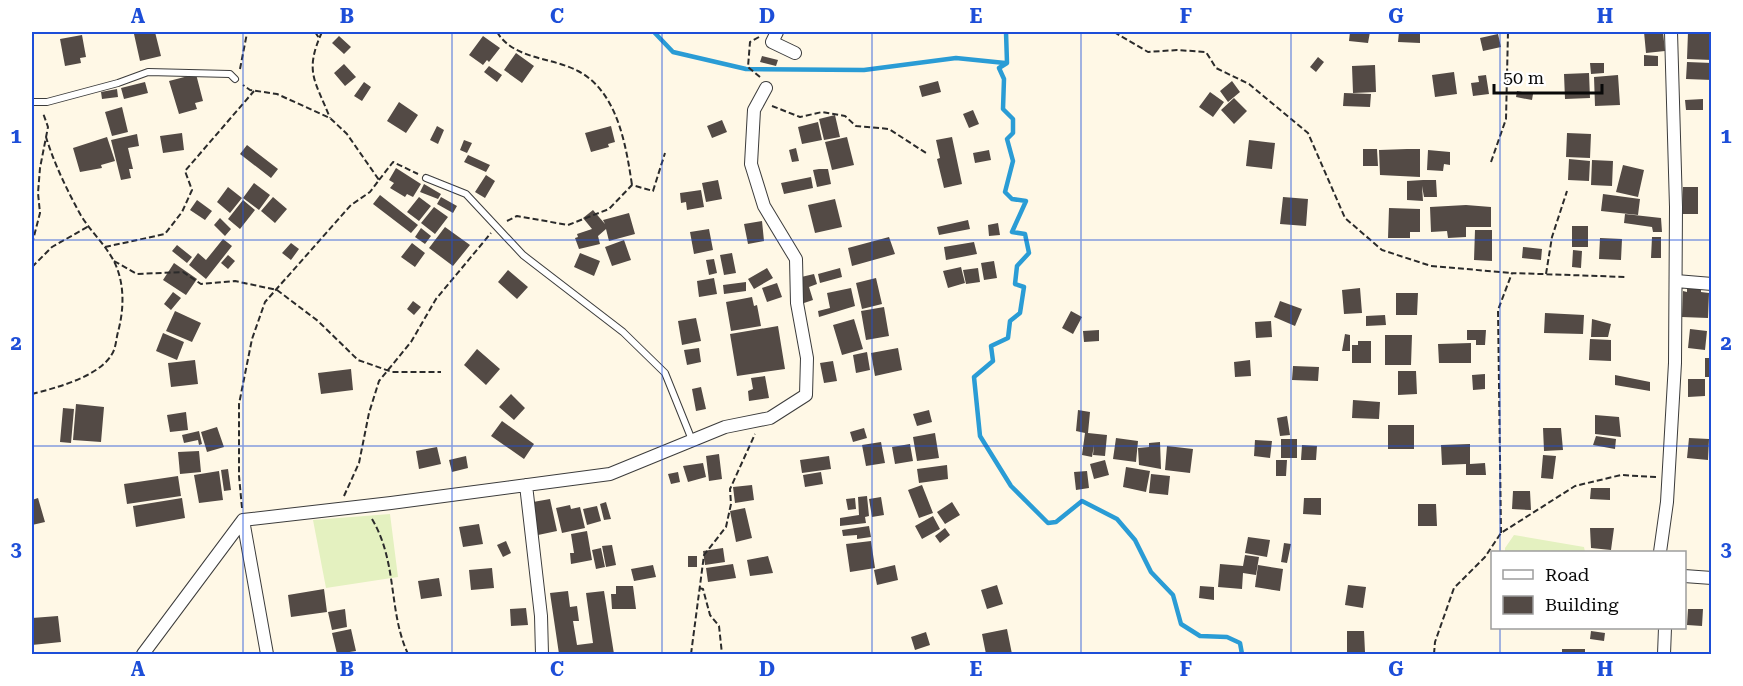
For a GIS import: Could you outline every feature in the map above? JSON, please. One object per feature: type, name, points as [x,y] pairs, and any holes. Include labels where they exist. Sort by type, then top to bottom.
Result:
[{"type":"street","points":[[1660,551],[1668,478],[1675,363],[1676,281],[1671,32]]},
{"type":"street","points":[[774,37],[795,53]]},
{"type":"street","points":[[143,654],[243,520],[610,474],[725,427],[765,419],[806,395],[807,358],[797,303],[796,259],[764,206],[751,164],[754,110],[766,88]]},
{"type":"street","points":[[1676,281],[1712,285]]},
{"type":"street","points":[[526,485],[541,615],[542,654]]},
{"type":"street","points":[[243,520],[267,654]]},
{"type":"street","points":[[1686,576],[1712,578]]},
{"type":"street","points":[[1664,654],[1665,629]]},
{"type":"lane","points":[[35,102],[118,83],[148,72],[230,74],[235,79]]},
{"type":"lane","points":[[426,178],[466,194],[523,255],[624,332],[665,373],[692,440]]},
{"type":"path","points":[[315,32],[319,38]]},
{"type":"path","points":[[322,32],[312,55],[312,72],[330,118]]},
{"type":"path","points":[[497,32],[503,42],[539,60],[579,71],[606,96],[626,142],[632,185]]},
{"type":"path","points":[[1114,32],[1148,52],[1177,50],[1206,52],[1216,68],[1257,91],[1308,133],[1345,218],[1382,250],[1431,266],[1512,273],[1626,277]]},
{"type":"path","points":[[1491,162],[1506,118],[1508,32]]},
{"type":"path","points":[[247,33],[242,67],[235,79],[254,91],[277,94],[330,118],[347,134],[380,180]]},
{"type":"path","points":[[774,37],[759,37],[750,42],[748,67],[765,82],[771,105],[800,117],[822,112],[845,116],[856,126],[889,129],[926,153]]},
{"type":"path","points":[[105,247],[165,234],[182,212],[192,190],[185,171],[254,91]]},
{"type":"path","points":[[32,243],[40,213],[38,193],[40,168],[48,127],[35,102]]},
{"type":"path","points":[[32,394],[70,384],[101,366],[112,354],[123,314],[121,276],[105,247],[80,214],[65,181],[55,166],[46,137]]},
{"type":"path","points":[[243,520],[239,476],[239,404],[255,330],[265,302],[351,205],[370,192],[393,162],[426,178]]},
{"type":"path","points":[[1546,274],[1552,237],[1567,191]]},
{"type":"path","points":[[32,267],[52,247],[89,226]]},
{"type":"path","points":[[114,261],[137,274],[183,272],[201,284],[235,281],[277,290],[318,321],[358,360],[387,371],[441,372]]},
{"type":"path","points":[[1501,533],[1498,310],[1512,273]]},
{"type":"path","points":[[338,509],[359,463],[369,412],[379,381],[387,371]]},
{"type":"path","points":[[691,654],[704,555],[726,527],[731,504],[730,489],[749,443],[765,419]]},
{"type":"path","points":[[1434,654],[1435,642],[1454,588],[1485,557],[1501,533],[1575,486],[1621,475],[1668,478]]},
{"type":"path","points":[[365,506],[390,558],[399,624],[408,654]]},
{"type":"path","points":[[699,588],[703,589],[710,615],[719,626],[722,654]]},
{"type":"green space","points":[[390,514],[398,577],[326,588],[313,520]]},
{"type":"green space","points":[[1514,535],[1584,547],[1585,551],[1505,551]]},
{"type":"building","points":[[155,32],[161,56],[140,61],[134,34]]},
{"type":"building","points":[[1350,32],[1370,32],[1368,43],[1349,41]]},
{"type":"building","points":[[1399,32],[1420,32],[1420,43],[1398,42]]},
{"type":"building","points":[[1644,32],[1663,32],[1665,51],[1646,53]]},
{"type":"building","points":[[1688,32],[1712,33],[1712,60],[1687,59]]},
{"type":"building","points":[[1498,34],[1501,47],[1483,51],[1480,38]]},
{"type":"building","points":[[82,35],[86,57],[80,58],[81,63],[65,66],[60,39]]},
{"type":"building","points":[[339,36],[351,47],[344,54],[332,43]]},
{"type":"building","points":[[483,36],[500,48],[489,62],[487,60],[483,65],[469,55]]},
{"type":"building","points":[[516,53],[534,66],[522,83],[504,70]]},
{"type":"building","points":[[1644,55],[1658,56],[1658,66],[1644,66]]},
{"type":"building","points":[[762,56],[778,60],[776,66],[760,62]]},
{"type":"building","points":[[1318,57],[1324,62],[1316,72],[1310,67]]},
{"type":"building","points":[[1687,62],[1712,63],[1712,80],[1686,79]]},
{"type":"building","points":[[1590,63],[1604,63],[1604,73],[1591,74]]},
{"type":"building","points":[[344,64],[356,77],[345,86],[334,73]]},
{"type":"building","points":[[1375,65],[1376,92],[1353,93],[1352,66]]},
{"type":"building","points":[[489,66],[502,75],[497,82],[484,72]]},
{"type":"building","points":[[1454,72],[1457,94],[1435,97],[1432,75]]},
{"type":"building","points":[[1589,73],[1590,98],[1565,99],[1564,74]]},
{"type":"building","points":[[196,74],[203,101],[195,103],[197,109],[179,114],[169,81]]},
{"type":"building","points":[[1486,75],[1489,94],[1473,96],[1471,83],[1479,82],[1478,76]]},
{"type":"building","points":[[1618,75],[1620,105],[1595,106],[1594,77]]},
{"type":"building","points":[[938,81],[941,92],[922,97],[919,86]]},
{"type":"building","points":[[1232,81],[1240,92],[1228,102],[1220,91]]},
{"type":"building","points":[[145,82],[148,93],[124,99],[121,88]]},
{"type":"building","points":[[364,82],[371,87],[362,101],[354,96]]},
{"type":"building","points":[[117,89],[118,97],[102,99],[101,92]]},
{"type":"building","points":[[1517,91],[1533,94],[1532,100],[1516,97]]},
{"type":"building","points":[[1210,92],[1224,102],[1213,117],[1199,107]]},
{"type":"building","points":[[1344,93],[1371,94],[1370,107],[1343,106]]},
{"type":"building","points":[[1234,98],[1247,111],[1234,124],[1221,110]]},
{"type":"building","points":[[1703,99],[1703,110],[1686,110],[1685,100]]},
{"type":"building","points":[[399,102],[418,115],[406,133],[387,121]]},
{"type":"building","points":[[122,107],[128,132],[112,136],[105,112]]},
{"type":"building","points":[[973,110],[979,124],[969,128],[963,114]]},
{"type":"building","points":[[835,115],[840,137],[824,140],[819,119]]},
{"type":"building","points":[[722,120],[727,132],[712,138],[707,126]]},
{"type":"building","points":[[818,122],[822,140],[802,144],[798,127]]},
{"type":"building","points":[[437,126],[444,130],[438,144],[430,140]]},
{"type":"building","points":[[611,126],[615,142],[608,144],[609,147],[591,152],[585,133]]},
{"type":"building","points":[[182,133],[184,150],[163,153],[160,136]]},
{"type":"building","points":[[1567,133],[1591,134],[1590,158],[1566,157]]},
{"type":"building","points":[[137,134],[139,146],[128,148],[133,169],[129,169],[131,178],[121,180],[111,140]]},
{"type":"building","points":[[107,137],[115,161],[101,165],[102,168],[80,172],[73,148]]},
{"type":"building","points":[[847,137],[854,165],[832,170],[825,142]]},
{"type":"building","points":[[952,137],[962,184],[944,188],[937,159],[940,158],[936,140]]},
{"type":"building","points":[[464,140],[472,143],[467,153],[460,150]]},
{"type":"building","points":[[1249,140],[1275,143],[1272,169],[1246,166]]},
{"type":"building","points":[[247,145],[278,169],[271,178],[240,154]]},
{"type":"building","points":[[796,148],[799,161],[792,162],[789,150]]},
{"type":"building","points":[[1363,149],[1377,149],[1378,166],[1363,166]]},
{"type":"building","points":[[1420,149],[1420,177],[1380,175],[1379,150]]},
{"type":"building","points":[[989,150],[991,160],[975,163],[973,153]]},
{"type":"building","points":[[1428,150],[1450,152],[1450,165],[1444,164],[1443,171],[1427,170]]},
{"type":"building","points":[[468,155],[490,165],[486,172],[464,162]]},
{"type":"building","points":[[1569,159],[1590,161],[1589,181],[1568,180]]},
{"type":"building","points":[[1592,160],[1613,161],[1612,186],[1591,185]]},
{"type":"building","points":[[1623,165],[1644,170],[1638,197],[1616,192]]},
{"type":"building","points":[[396,168],[421,184],[413,197],[407,194],[405,197],[390,188],[394,183],[389,180]]},
{"type":"building","points":[[828,169],[831,184],[817,187],[813,170]]},
{"type":"building","points":[[486,175],[495,181],[485,198],[475,192]]},
{"type":"building","points":[[811,177],[813,188],[784,194],[781,183]]},
{"type":"building","points":[[718,180],[722,199],[706,202],[702,183]]},
{"type":"building","points":[[1436,180],[1437,197],[1424,197],[1422,186],[1423,201],[1407,200],[1407,181]]},
{"type":"building","points":[[254,183],[270,195],[259,210],[243,198]]},
{"type":"building","points":[[424,184],[441,194],[438,199],[420,192]]},
{"type":"building","points":[[228,187],[242,198],[230,213],[217,202]]},
{"type":"building","points":[[1683,187],[1698,187],[1698,214],[1682,214]]},
{"type":"building","points":[[701,190],[704,207],[687,210],[686,202],[681,203],[680,193]]},
{"type":"building","points":[[1603,194],[1640,199],[1638,215],[1601,211]]},
{"type":"building","points":[[380,195],[418,225],[411,233],[373,204]]},
{"type":"building","points":[[273,197],[287,209],[275,223],[261,211]]},
{"type":"building","points":[[419,197],[431,206],[419,221],[407,212]]},
{"type":"building","points":[[441,197],[457,206],[453,213],[437,204]]},
{"type":"building","points":[[1283,197],[1308,199],[1306,226],[1280,224]]},
{"type":"building","points":[[835,199],[842,227],[815,233],[808,205]]},
{"type":"building","points":[[197,200],[212,211],[205,220],[190,210]]},
{"type":"building","points":[[243,200],[255,210],[240,229],[228,219]]},
{"type":"building","points":[[1466,205],[1491,207],[1491,227],[1466,227],[1466,237],[1448,238],[1447,231],[1431,232],[1430,207]]},
{"type":"building","points":[[434,207],[448,217],[435,234],[421,223]]},
{"type":"building","points":[[1389,208],[1420,209],[1420,232],[1410,232],[1410,238],[1388,238]]},
{"type":"building","points":[[593,210],[605,224],[603,220],[629,213],[635,234],[609,241],[606,229],[598,236],[600,244],[579,249],[575,238],[578,237],[577,234],[592,229],[583,218]]},
{"type":"building","points":[[1625,214],[1661,218],[1662,232],[1653,232],[1652,227],[1624,223]]},
{"type":"building","points":[[220,218],[231,229],[225,236],[214,225]]},
{"type":"building","points":[[968,220],[970,229],[939,235],[937,227]]},
{"type":"building","points":[[762,221],[764,241],[748,244],[744,224]]},
{"type":"building","points":[[998,223],[1000,235],[989,236],[988,225]]},
{"type":"building","points":[[1572,226],[1588,226],[1588,247],[1572,247]]},
{"type":"building","points":[[445,227],[470,245],[453,266],[429,248]]},
{"type":"building","points":[[421,228],[431,236],[425,244],[415,237]]},
{"type":"building","points":[[709,229],[713,250],[694,254],[690,232]]},
{"type":"building","points":[[1475,230],[1492,230],[1492,261],[1474,260]]},
{"type":"building","points":[[889,237],[895,254],[852,266],[848,248]]},
{"type":"building","points":[[1652,237],[1661,237],[1661,258],[1651,258]]},
{"type":"building","points":[[1600,238],[1622,239],[1621,260],[1599,259]]},
{"type":"building","points":[[223,239],[232,246],[206,279],[189,265],[198,253],[206,260]]},
{"type":"building","points":[[624,240],[631,260],[612,266],[605,247]]},
{"type":"building","points":[[974,242],[977,254],[946,260],[944,247]]},
{"type":"building","points":[[291,243],[299,249],[291,260],[282,253]]},
{"type":"building","points":[[412,243],[425,253],[415,267],[401,257]]},
{"type":"building","points":[[177,245],[192,257],[187,263],[172,251]]},
{"type":"building","points":[[1523,247],[1542,249],[1541,260],[1522,258]]},
{"type":"building","points":[[1573,250],[1582,251],[1581,268],[1572,267]]},
{"type":"building","points":[[580,253],[600,261],[594,276],[574,267]]},
{"type":"building","points":[[732,253],[736,273],[724,275],[720,255]]},
{"type":"building","points":[[228,255],[235,261],[228,269],[221,263]]},
{"type":"building","points":[[714,259],[717,273],[709,275],[706,260]]},
{"type":"building","points":[[994,261],[997,278],[984,280],[981,263]]},
{"type":"building","points":[[174,263],[197,279],[186,295],[163,280]]},
{"type":"building","points":[[961,267],[965,283],[948,288],[943,271]]},
{"type":"building","points":[[767,268],[773,278],[754,289],[748,279]]},
{"type":"building","points":[[840,268],[842,277],[820,283],[818,274]]},
{"type":"building","points":[[978,268],[980,282],[966,284],[963,270]]},
{"type":"building","points":[[508,270],[528,287],[517,299],[498,282]]},
{"type":"building","points":[[814,274],[817,284],[809,287],[813,300],[804,303],[797,278]]},
{"type":"building","points":[[714,278],[717,294],[699,297],[697,281]]},
{"type":"building","points":[[876,278],[882,304],[862,309],[856,283]]},
{"type":"building","points":[[746,282],[746,291],[724,294],[723,285]]},
{"type":"building","points":[[777,283],[782,297],[767,302],[762,288]]},
{"type":"building","points":[[851,288],[855,306],[819,317],[818,311],[830,308],[827,293]]},
{"type":"building","points":[[1360,288],[1362,313],[1344,314],[1342,290]]},
{"type":"building","points":[[1687,288],[1701,289],[1701,292],[1709,293],[1708,318],[1682,317],[1683,291],[1687,292]]},
{"type":"building","points":[[173,292],[181,298],[171,310],[164,304]]},
{"type":"building","points":[[1396,293],[1418,293],[1417,315],[1396,315]]},
{"type":"building","points":[[752,297],[754,306],[757,305],[761,326],[731,331],[726,302]]},
{"type":"building","points":[[413,301],[421,307],[414,315],[407,309]]},
{"type":"building","points":[[1280,301],[1302,309],[1295,326],[1274,317]]},
{"type":"building","points":[[884,307],[889,336],[866,340],[861,311]]},
{"type":"building","points":[[175,311],[201,323],[192,342],[166,331]]},
{"type":"building","points":[[1071,311],[1082,317],[1073,334],[1062,328]]},
{"type":"building","points":[[1545,313],[1584,315],[1583,334],[1544,333]]},
{"type":"building","points":[[1385,315],[1386,325],[1366,326],[1366,316]]},
{"type":"building","points":[[696,318],[701,341],[682,345],[678,321]]},
{"type":"building","points":[[854,319],[863,349],[842,355],[833,325]]},
{"type":"building","points":[[1592,319],[1611,324],[1608,337],[1591,337]]},
{"type":"building","points":[[1271,321],[1272,337],[1256,338],[1255,322]]},
{"type":"building","points":[[778,326],[785,369],[737,376],[730,334]]},
{"type":"building","points":[[1690,329],[1707,331],[1705,350],[1688,348]]},
{"type":"building","points":[[1099,330],[1099,341],[1084,342],[1083,331]]},
{"type":"building","points":[[1467,330],[1486,330],[1485,345],[1476,345],[1476,340],[1467,340]]},
{"type":"building","points":[[163,333],[184,342],[177,360],[156,351]]},
{"type":"building","points":[[1345,334],[1350,335],[1350,351],[1342,351]]},
{"type":"building","points":[[1385,335],[1412,335],[1411,365],[1385,365]]},
{"type":"building","points":[[1590,339],[1611,340],[1611,361],[1589,360]]},
{"type":"building","points":[[1358,341],[1371,341],[1371,363],[1352,363],[1352,345],[1358,345]]},
{"type":"building","points":[[1471,343],[1471,363],[1439,363],[1438,344]]},
{"type":"building","points":[[699,348],[701,362],[687,365],[684,350]]},
{"type":"building","points":[[898,348],[902,370],[875,376],[871,353]]},
{"type":"building","points":[[477,349],[500,369],[486,385],[464,365]]},
{"type":"building","points":[[867,352],[870,370],[856,373],[853,355]]},
{"type":"building","points":[[1705,358],[1712,358],[1712,377],[1705,377]]},
{"type":"building","points":[[195,360],[198,384],[171,387],[168,363]]},
{"type":"building","points":[[1250,360],[1251,376],[1235,377],[1234,362]]},
{"type":"building","points":[[833,361],[837,381],[824,383],[820,363]]},
{"type":"building","points":[[1293,366],[1319,367],[1318,381],[1292,380]]},
{"type":"building","points":[[351,369],[353,390],[321,394],[318,373]]},
{"type":"building","points":[[1398,371],[1416,371],[1417,394],[1398,395]]},
{"type":"building","points":[[1485,374],[1485,389],[1473,390],[1472,375]]},
{"type":"building","points":[[1615,375],[1650,382],[1650,391],[1615,385]]},
{"type":"building","points":[[765,376],[769,398],[749,401],[748,391],[753,389],[751,378]]},
{"type":"building","points":[[1688,379],[1705,379],[1705,396],[1688,397]]},
{"type":"building","points":[[701,387],[706,409],[696,411],[692,389]]},
{"type":"building","points":[[511,394],[525,408],[514,420],[499,407]]},
{"type":"building","points":[[1353,400],[1380,402],[1379,419],[1352,418]]},
{"type":"building","points":[[76,404],[104,407],[101,442],[73,440]]},
{"type":"building","points":[[63,408],[74,409],[71,443],[60,442]]},
{"type":"building","points":[[929,410],[932,422],[917,426],[913,414]]},
{"type":"building","points":[[1078,410],[1090,412],[1088,433],[1107,435],[1105,456],[1093,455],[1094,445],[1092,457],[1082,455],[1085,433],[1076,431]]},
{"type":"building","points":[[186,412],[188,430],[170,432],[167,415]]},
{"type":"building","points":[[1595,415],[1619,417],[1621,437],[1595,434]]},
{"type":"building","points":[[1287,416],[1290,435],[1280,436],[1277,418]]},
{"type":"building","points":[[502,421],[534,444],[524,459],[491,436]]},
{"type":"building","points":[[1388,425],[1414,425],[1414,449],[1388,449]]},
{"type":"building","points":[[217,427],[224,447],[207,452],[201,432]]},
{"type":"building","points":[[864,428],[867,438],[853,442],[850,432]]},
{"type":"building","points":[[1543,428],[1561,428],[1563,450],[1544,451]]},
{"type":"building","points":[[199,431],[202,444],[199,445],[198,440],[184,443],[182,435]]},
{"type":"building","points":[[935,433],[939,458],[917,461],[913,437]]},
{"type":"building","points":[[1596,436],[1616,439],[1615,449],[1593,445]]},
{"type":"building","points":[[1116,438],[1138,441],[1136,462],[1113,459]]},
{"type":"building","points":[[1689,438],[1709,439],[1708,460],[1687,458]]},
{"type":"building","points":[[1281,439],[1297,439],[1297,458],[1281,458]]},
{"type":"building","points":[[1255,440],[1272,441],[1270,458],[1254,456]]},
{"type":"building","points":[[881,442],[885,463],[866,466],[862,445]]},
{"type":"building","points":[[1160,442],[1161,469],[1139,465],[1138,448],[1149,447],[1149,443]]},
{"type":"building","points":[[910,444],[913,461],[895,464],[892,447]]},
{"type":"building","points":[[1470,444],[1470,464],[1485,463],[1486,475],[1466,475],[1466,464],[1442,465],[1441,445]]},
{"type":"building","points":[[1302,445],[1317,446],[1316,460],[1301,460]]},
{"type":"building","points":[[1167,446],[1193,449],[1190,473],[1165,470]]},
{"type":"building","points":[[437,447],[441,464],[419,469],[416,451]]},
{"type":"building","points":[[199,451],[201,472],[180,474],[178,452]]},
{"type":"building","points":[[719,454],[722,479],[709,481],[706,456]]},
{"type":"building","points":[[1543,455],[1556,456],[1553,479],[1541,478]]},
{"type":"building","points":[[466,456],[468,468],[452,472],[449,460]]},
{"type":"building","points":[[829,456],[831,469],[802,473],[800,460]]},
{"type":"building","points":[[1105,460],[1109,475],[1094,479],[1090,464]]},
{"type":"building","points":[[1276,460],[1287,460],[1286,476],[1276,476]]},
{"type":"building","points":[[703,463],[706,477],[688,482],[683,466]]},
{"type":"building","points":[[947,465],[948,479],[919,483],[917,469]]},
{"type":"building","points":[[1126,467],[1150,471],[1146,492],[1123,487]]},
{"type":"building","points":[[228,469],[231,490],[224,491],[221,470]]},
{"type":"building","points":[[219,471],[223,500],[199,503],[194,475]]},
{"type":"building","points":[[1087,471],[1089,488],[1076,490],[1074,472]]},
{"type":"building","points":[[678,472],[680,482],[671,484],[668,474]]},
{"type":"building","points":[[821,472],[823,484],[805,487],[803,475]]},
{"type":"building","points":[[1151,474],[1170,476],[1168,495],[1149,493]]},
{"type":"building","points":[[178,476],[181,496],[127,504],[124,484]]},
{"type":"building","points":[[752,485],[754,500],[735,503],[733,487]]},
{"type":"building","points":[[922,485],[933,513],[919,518],[908,490]]},
{"type":"building","points":[[1591,488],[1610,488],[1610,500],[1590,499]]},
{"type":"building","points":[[1513,491],[1530,491],[1531,510],[1512,509]]},
{"type":"building","points":[[867,496],[869,516],[865,517],[866,523],[840,526],[840,518],[859,515],[858,497]]},
{"type":"building","points":[[881,497],[884,515],[872,517],[869,499]]},
{"type":"building","points":[[38,498],[45,522],[32,525],[32,500]]},
{"type":"building","points":[[182,498],[185,518],[136,527],[133,506]]},
{"type":"building","points":[[855,498],[856,509],[848,510],[846,499]]},
{"type":"building","points":[[1304,498],[1321,498],[1321,515],[1303,514]]},
{"type":"building","points":[[550,499],[557,531],[538,535],[533,502]]},
{"type":"building","points":[[606,502],[611,519],[604,520],[600,504]]},
{"type":"building","points":[[952,502],[960,515],[945,524],[937,512]]},
{"type":"building","points":[[1418,504],[1436,504],[1437,526],[1418,526]]},
{"type":"building","points":[[570,505],[571,509],[580,507],[585,528],[562,533],[556,508]]},
{"type":"building","points":[[597,506],[601,521],[587,525],[583,509]]},
{"type":"building","points":[[745,508],[752,538],[736,542],[730,511]]},
{"type":"building","points":[[933,516],[940,529],[922,539],[915,526]]},
{"type":"building","points":[[479,524],[483,544],[463,547],[459,527]]},
{"type":"building","points":[[869,526],[871,537],[857,539],[857,535],[843,536],[842,530]]},
{"type":"building","points":[[945,528],[950,535],[940,543],[935,536]]},
{"type":"building","points":[[1590,528],[1614,528],[1611,550],[1591,548]]},
{"type":"building","points":[[587,531],[592,560],[571,564],[570,553],[574,553],[571,534]]},
{"type":"building","points":[[1248,537],[1270,540],[1267,557],[1245,553]]},
{"type":"building","points":[[506,541],[511,553],[503,557],[497,545]]},
{"type":"building","points":[[871,541],[875,568],[850,572],[846,544]]},
{"type":"building","points":[[1284,543],[1291,544],[1287,563],[1281,562]]},
{"type":"building","points":[[612,545],[616,565],[606,567],[602,546]]},
{"type":"building","points":[[601,548],[605,567],[596,569],[592,550]]},
{"type":"building","points":[[723,548],[725,562],[705,565],[703,551]]},
{"type":"building","points":[[1245,555],[1259,557],[1256,575],[1243,573],[1242,589],[1218,587],[1220,564],[1243,566]]},
{"type":"building","points":[[688,556],[697,556],[697,567],[688,567]]},
{"type":"building","points":[[768,556],[773,573],[750,576],[747,560]]},
{"type":"building","points":[[733,564],[736,578],[708,582],[706,568]]},
{"type":"building","points":[[653,565],[656,577],[634,581],[631,569]]},
{"type":"building","points":[[895,565],[898,580],[877,585],[874,570]]},
{"type":"building","points":[[1258,565],[1283,569],[1280,591],[1255,587]]},
{"type":"building","points":[[492,568],[494,588],[471,590],[469,570]]},
{"type":"building","points":[[439,578],[442,596],[421,599],[418,581]]},
{"type":"building","points":[[997,585],[1003,604],[987,609],[981,590]]},
{"type":"building","points":[[1348,585],[1366,587],[1363,608],[1345,605]]},
{"type":"building","points":[[616,586],[633,586],[636,609],[612,609],[611,594],[616,594]]},
{"type":"building","points":[[1200,586],[1214,587],[1214,600],[1199,598]]},
{"type":"building","points":[[324,589],[327,612],[291,617],[288,595]]},
{"type":"building","points":[[568,591],[570,607],[577,606],[579,621],[573,621],[577,645],[593,643],[586,593],[604,591],[614,654],[559,654],[550,593]]},
{"type":"building","points":[[526,608],[528,625],[511,626],[510,609]]},
{"type":"building","points":[[345,609],[347,627],[332,630],[328,612]]},
{"type":"building","points":[[1688,609],[1703,609],[1702,626],[1687,625]]},
{"type":"building","points":[[58,616],[61,642],[32,645],[32,618]]},
{"type":"building","points":[[351,629],[356,651],[337,654],[332,633]]},
{"type":"building","points":[[1007,629],[1012,654],[986,654],[982,634]]},
{"type":"building","points":[[1347,631],[1364,631],[1365,652],[1347,652]]},
{"type":"building","points":[[1591,631],[1605,633],[1604,641],[1590,639]]},
{"type":"building","points":[[926,632],[930,645],[915,650],[911,637]]},
{"type":"building","points":[[1562,649],[1585,649],[1585,654],[1562,654]]},
{"type":"waterway","points":[[654,32],[673,52],[746,69],[864,70],[956,58],[1005,63]]},
{"type":"waterway","points":[[1006,32],[1007,63],[999,68],[1004,79],[1003,109],[1013,119],[1013,133],[1007,139],[1013,161],[1005,192],[1012,199],[1026,201],[1012,232],[1025,234],[1029,253],[1017,266],[1015,284],[1024,287],[1020,313],[1010,321],[1008,338],[991,346],[993,361],[974,377],[980,436],[1011,486],[1048,523],[1056,522],[1082,501],[1117,519],[1135,540],[1151,572],[1173,595],[1181,624],[1200,636],[1227,637],[1240,643],[1242,654]]}]
